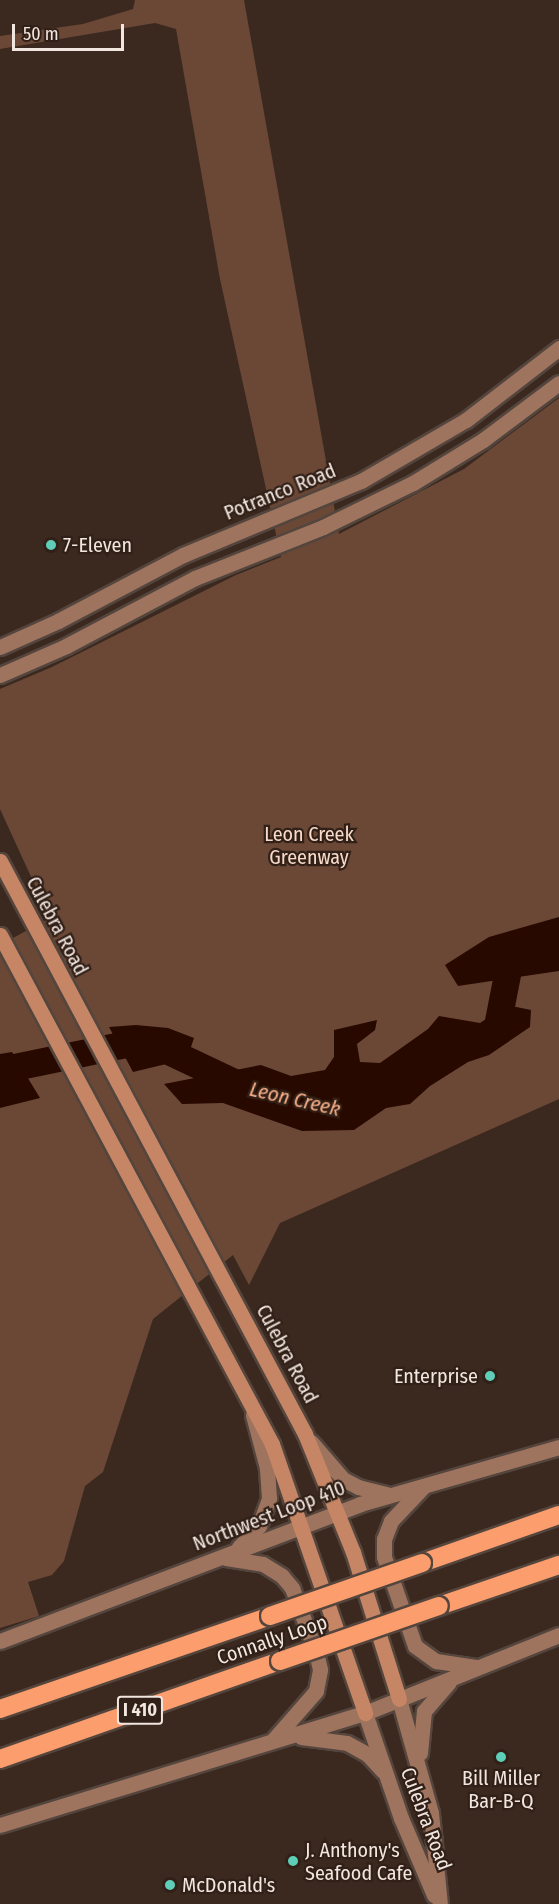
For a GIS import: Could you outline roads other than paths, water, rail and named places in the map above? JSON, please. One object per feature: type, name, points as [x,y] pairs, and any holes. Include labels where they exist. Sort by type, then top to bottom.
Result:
[{"type":"highway","name":"Connally Loop","points":[[0,1709],[559,1515]]},
{"type":"highway","name":"Connally Loop","points":[[0,1759],[559,1565]]},
{"type":"main road","name":"Potranco Road","points":[[0,647],[58,621],[183,555],[361,480],[466,420],[559,348]]},
{"type":"main road","points":[[0,675],[72,644],[195,578],[373,504],[483,440],[559,383]]},
{"type":"main road","points":[[361,480],[373,504]]},
{"type":"main road","name":"Culebra Road","points":[[0,861],[305,1434],[338,1513],[387,1652],[424,1780],[431,1813],[439,1904]]},
{"type":"main road","name":"Culebra Road","points":[[0,935],[107,1131],[272,1444],[387,1777],[439,1904]]},
{"type":"main road","points":[[218,1559],[242,1545],[255,1532],[269,1498],[267,1468],[249,1401]]},
{"type":"main road","points":[[305,1434],[343,1479],[366,1490],[390,1494]]},
{"type":"main road","name":"Northwest Loop 410","points":[[0,1641],[390,1494],[559,1447]]},
{"type":"main road","points":[[428,1484],[391,1521],[384,1539],[384,1557],[415,1646],[436,1661],[478,1667]]},
{"type":"main road","points":[[218,1559],[255,1561],[282,1576],[292,1588],[316,1652],[320,1670],[316,1691],[271,1741]]},
{"type":"main road","points":[[0,1825],[365,1713],[559,1635]]},
{"type":"main road","points":[[424,1780],[419,1737],[422,1717],[440,1690],[459,1676]]},
{"type":"main road","points":[[271,1741],[302,1737],[339,1741],[367,1754],[387,1777]]},
{"type":"water","points":[[559,917],[559,971],[458,986],[445,965],[489,937]]},
{"type":"water","points":[[507,1005],[531,1010],[530,1027],[489,1055],[468,1062],[430,1086],[410,1104],[386,1108],[354,1130],[302,1131],[223,1103],[182,1104],[164,1084],[261,1065],[291,1076],[325,1070],[334,1057],[334,1030],[377,1020],[375,1030],[357,1044],[360,1062],[380,1063],[428,1029],[439,1016],[480,1023]]},
{"type":"water","points":[[136,1025],[168,1028],[194,1038],[187,1059],[133,1072],[109,1027]]},
{"type":"water","points":[[12,1052],[40,1098],[0,1108],[0,1054]]},
{"type":"waterway","name":"Leon Creek","points":[[483,1037],[496,1031],[509,964],[559,951]]},
{"type":"waterway","name":"Leon Creek","points":[[0,1070],[145,1040],[251,1090]]},
{"type":"place","name":"7-Eleven","points":[[51,545]]},
{"type":"place","name":"Enterprise","points":[[490,1376]]},
{"type":"place","name":"Bill Miller Bar-B-Q","points":[[501,1757]]},
{"type":"place","name":"J. Anthony's Seafood Cafe","points":[[293,1861]]},
{"type":"place","name":"McDonald's","points":[[170,1885]]},
{"type":"park label","name":"Leon Creek Greenway","points":[[309,846]]}]
